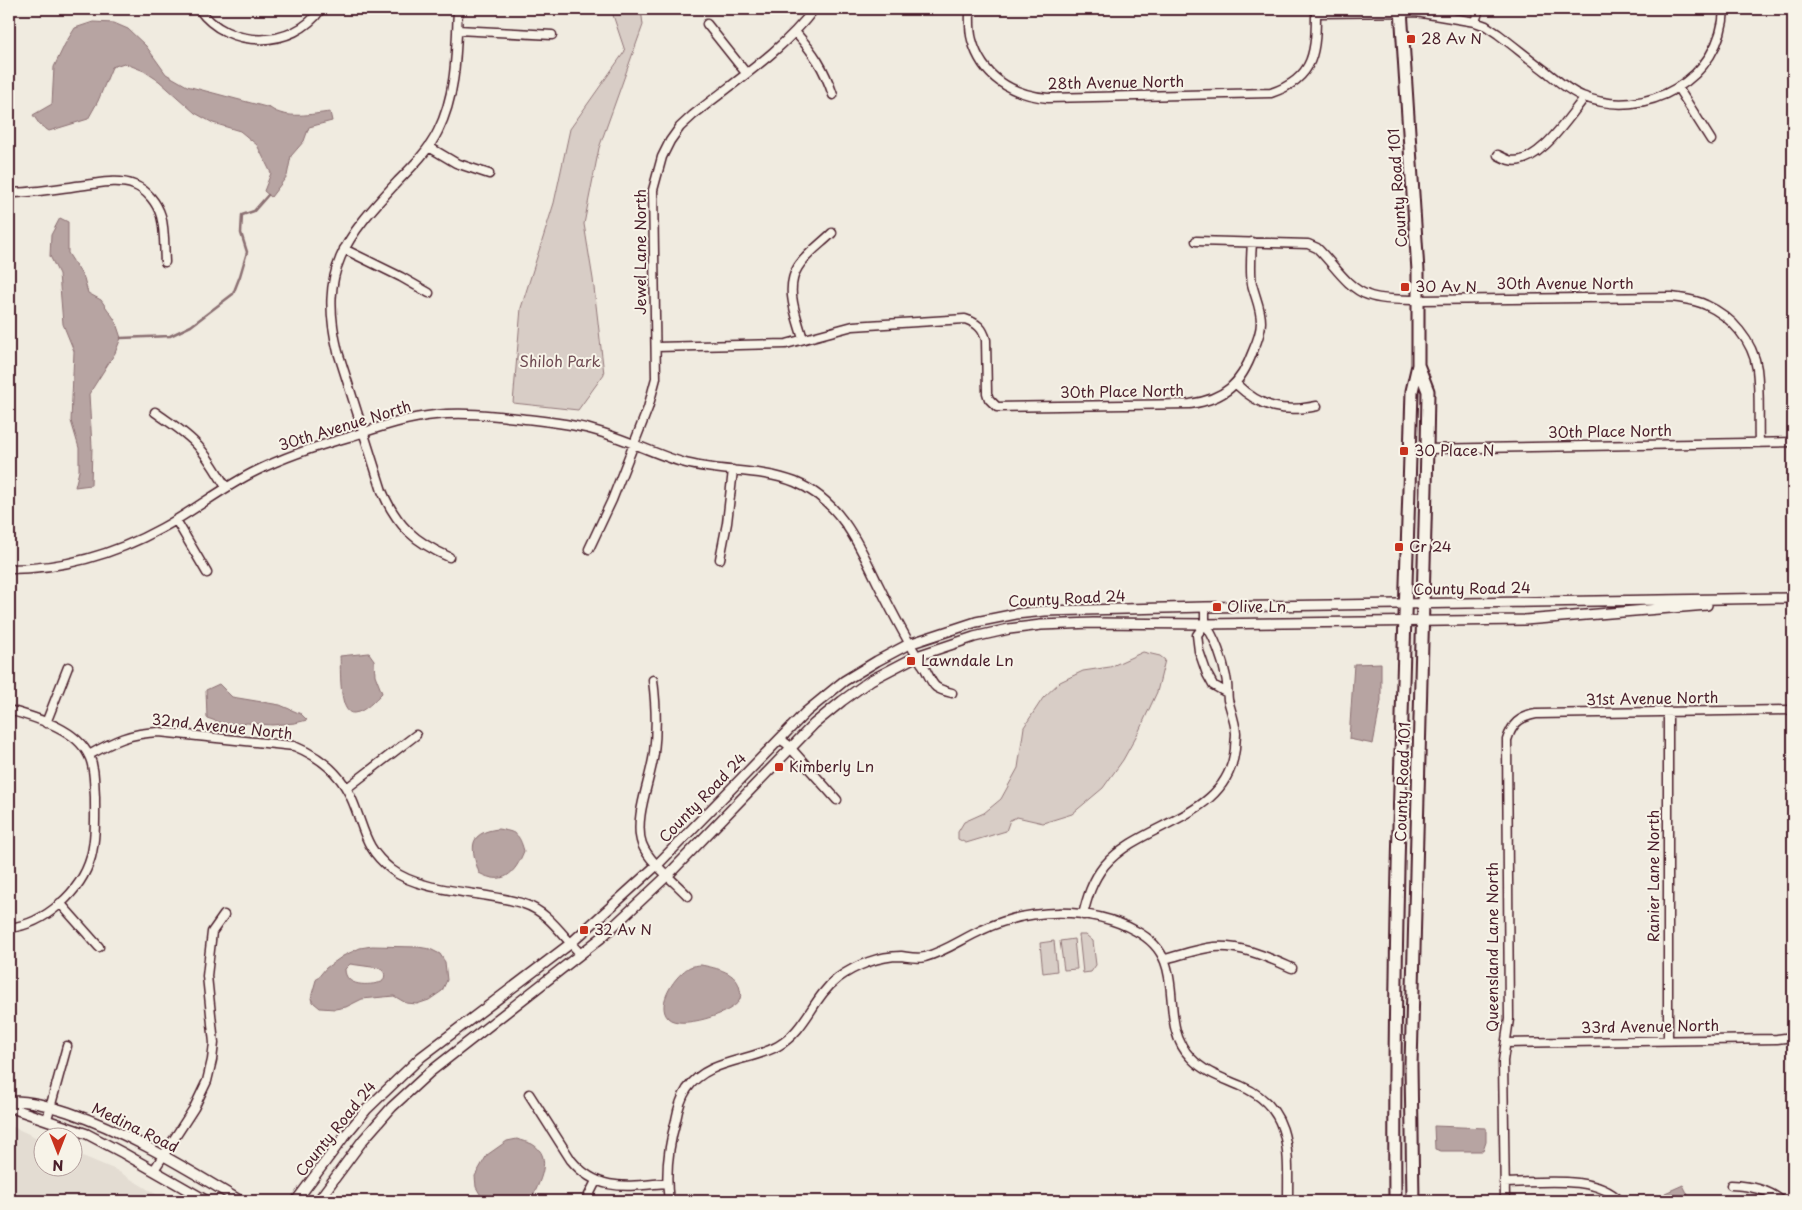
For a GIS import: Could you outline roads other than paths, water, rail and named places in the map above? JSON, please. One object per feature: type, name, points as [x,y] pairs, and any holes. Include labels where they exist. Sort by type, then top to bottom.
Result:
[{"type":"main road","name":"County Road 101","points":[[1395,1201],[1394,1065],[1405,621],[1412,391],[1418,365],[1419,300],[1401,11]]},
{"type":"main road","name":"County Road 101","points":[[1412,1201],[1411,1065],[1428,391],[1418,365]]},
{"type":"street","points":[[198,9],[211,22],[224,31],[237,37],[252,39],[267,39],[292,34],[314,19],[321,9]]},
{"type":"street","points":[[449,557],[431,549],[414,538],[390,509],[382,491],[363,432],[333,331],[330,309],[337,266],[344,248],[370,212],[428,147],[438,133],[452,92],[458,9]]},
{"type":"street","name":"Jewel Lane North","points":[[589,549],[634,444],[653,393],[656,378],[653,190],[662,156],[680,127],[795,32],[814,9]]},
{"type":"street","name":"28th Avenue North","points":[[970,9],[972,40],[988,70],[1000,82],[1015,91],[1031,96],[1048,98],[1258,95],[1284,89],[1295,82],[1304,72],[1316,48],[1316,11]]},
{"type":"street","points":[[1475,22],[1479,9]]},
{"type":"street","points":[[1316,11],[1416,12],[1475,22],[1486,26],[1570,90],[1585,97],[1610,103],[1628,104],[1646,102],[1663,96],[1678,88],[1704,65],[1714,50],[1720,34],[1724,9]]},
{"type":"street","points":[[707,24],[746,73]]},
{"type":"street","points":[[457,30],[552,35]]},
{"type":"street","points":[[795,32],[822,66],[833,95]]},
{"type":"street","points":[[1678,88],[1711,140]]},
{"type":"street","points":[[1498,155],[1510,161],[1521,160],[1544,148],[1585,97]]},
{"type":"street","points":[[428,147],[456,163],[489,174]]},
{"type":"street","points":[[9,193],[106,182],[125,182],[135,185],[147,193],[156,203],[163,229],[165,262]]},
{"type":"street","points":[[656,347],[780,344],[803,339],[791,290],[793,278],[798,266],[832,233]]},
{"type":"street","name":"30th Avenue North","points":[[1196,241],[1308,244],[1317,248],[1359,291],[1370,296],[1419,300],[1672,297],[1689,299],[1705,304],[1720,312],[1732,323],[1744,336],[1751,350],[1757,375],[1759,442]]},
{"type":"street","points":[[1252,242],[1252,286],[1261,312],[1262,324],[1250,362],[1236,384],[1255,400],[1270,406],[1286,409],[1317,406]]},
{"type":"street","points":[[344,248],[401,276],[429,293]]},
{"type":"street","name":"30th Place North","points":[[803,339],[853,326],[965,319],[980,326],[984,332],[986,340],[988,399],[997,407],[1003,408],[1190,404],[1215,398],[1236,384]]},
{"type":"street","points":[[155,412],[185,433],[198,445],[226,487]]},
{"type":"street","name":"30th Avenue North","points":[[9,570],[45,567],[106,553],[135,542],[176,520],[226,487],[270,464],[301,452],[408,419],[436,414],[465,413],[576,426],[597,431],[682,462],[699,466],[779,476],[798,483],[816,493],[832,506],[857,540],[913,650],[937,688],[952,693]]},
{"type":"street","name":"30th Place North","points":[[1427,449],[1793,442]]},
{"type":"street","points":[[720,559],[727,523],[733,470]]},
{"type":"street","points":[[176,520],[207,573]]},
{"type":"street","name":"County Road 24","points":[[318,1201],[363,1140],[392,1107],[430,1072],[601,938],[668,875],[814,724],[842,701],[913,650],[976,622],[1016,614],[1045,611],[1205,606],[1793,599]]},
{"type":"street","name":"County Road 24","points":[[296,1201],[343,1138],[386,1089],[450,1034],[570,944],[658,864],[806,712],[844,681],[876,661],[913,650],[1008,629],[1041,625],[1526,620],[1793,599]]},
{"type":"street","points":[[1205,606],[1205,624],[1197,635],[1201,657],[1213,684],[1227,693]]},
{"type":"street","points":[[1083,915],[1094,881],[1104,866],[1131,844],[1198,807],[1210,798],[1221,786],[1229,772],[1234,757],[1236,734],[1227,693],[1226,678],[1212,633],[1205,624]]},
{"type":"street","points":[[46,723],[68,667]]},
{"type":"street","points":[[653,680],[656,729],[654,754],[641,812],[639,832],[647,853],[688,896]]},
{"type":"street","points":[[9,710],[46,723],[70,735],[89,756],[94,781],[96,823],[90,858],[83,875],[73,890],[46,914],[30,922],[9,928]]},
{"type":"street","name":"31st Avenue North","points":[[1513,725],[1520,719],[1536,714],[1793,710]]},
{"type":"street","name":"Ranier Lane North","points":[[1668,712],[1668,1040]]},
{"type":"street","name":"Queensland Lane North","points":[[1505,1201],[1504,1060],[1509,1019],[1507,740],[1513,725]]},
{"type":"street","name":"32nd Avenue North","points":[[89,756],[128,736],[159,732],[294,746],[324,762],[347,788],[371,849],[383,863],[396,873],[412,881],[524,904],[539,911],[581,954]]},
{"type":"street","points":[[347,788],[416,735]]},
{"type":"street","points":[[780,739],[837,800]]},
{"type":"street","points":[[60,903],[99,947]]},
{"type":"street","points":[[669,1201],[666,1165],[669,1145],[682,1098],[696,1079],[707,1072],[776,1047],[788,1039],[799,1030],[824,992],[836,980],[866,963],[900,956],[922,958],[946,950],[999,923],[1039,914],[1061,913],[1100,918],[1133,929],[1145,936],[1155,946],[1165,959],[1171,983],[1175,1032],[1181,1046],[1201,1067],[1256,1093],[1267,1103],[1283,1126],[1288,1154],[1288,1201]]},
{"type":"street","points":[[154,1170],[194,1108],[207,1081],[214,1043],[207,976],[212,932],[224,916]]},
{"type":"street","points":[[1165,959],[1206,949],[1233,947],[1251,951],[1292,968]]},
{"type":"street","name":"33rd Avenue North","points":[[1506,1043],[1777,1039],[1793,1037]]},
{"type":"street","points":[[47,1119],[67,1046]]},
{"type":"street","points":[[529,1094],[571,1160],[588,1177],[596,1181],[618,1186],[666,1183]]},
{"type":"street","name":"Medina Road","points":[[9,1101],[50,1106],[94,1121],[133,1138],[241,1201]]},
{"type":"street","name":"Medina Road","points":[[9,1107],[87,1134],[207,1201]]},
{"type":"street","points":[[586,1201],[596,1181]]},
{"type":"street","points":[[1504,1183],[1577,1182],[1592,1184],[1606,1190],[1620,1201]]},
{"type":"street","points":[[1731,1185],[1763,1190],[1782,1201]]},
{"type":"waterway","points":[[121,338],[170,336],[191,326],[233,294],[247,252],[241,233],[242,215],[254,211],[268,195]]},
{"type":"place","name":"28 Av N","points":[[1411,39]]},
{"type":"place","name":"30 Av N","points":[[1405,287]]},
{"type":"place","name":"30 Place N","points":[[1404,451]]},
{"type":"place","name":"Cr 24","points":[[1399,547]]},
{"type":"place","name":"Olive Ln","points":[[1217,607]]},
{"type":"place","name":"Lawndale Ln","points":[[911,661]]},
{"type":"place","name":"Kimberly Ln","points":[[779,767]]},
{"type":"place","name":"32 Av N","points":[[584,930]]},
{"type":"park label","name":"Shiloh Park","points":[[560,362]]}]
